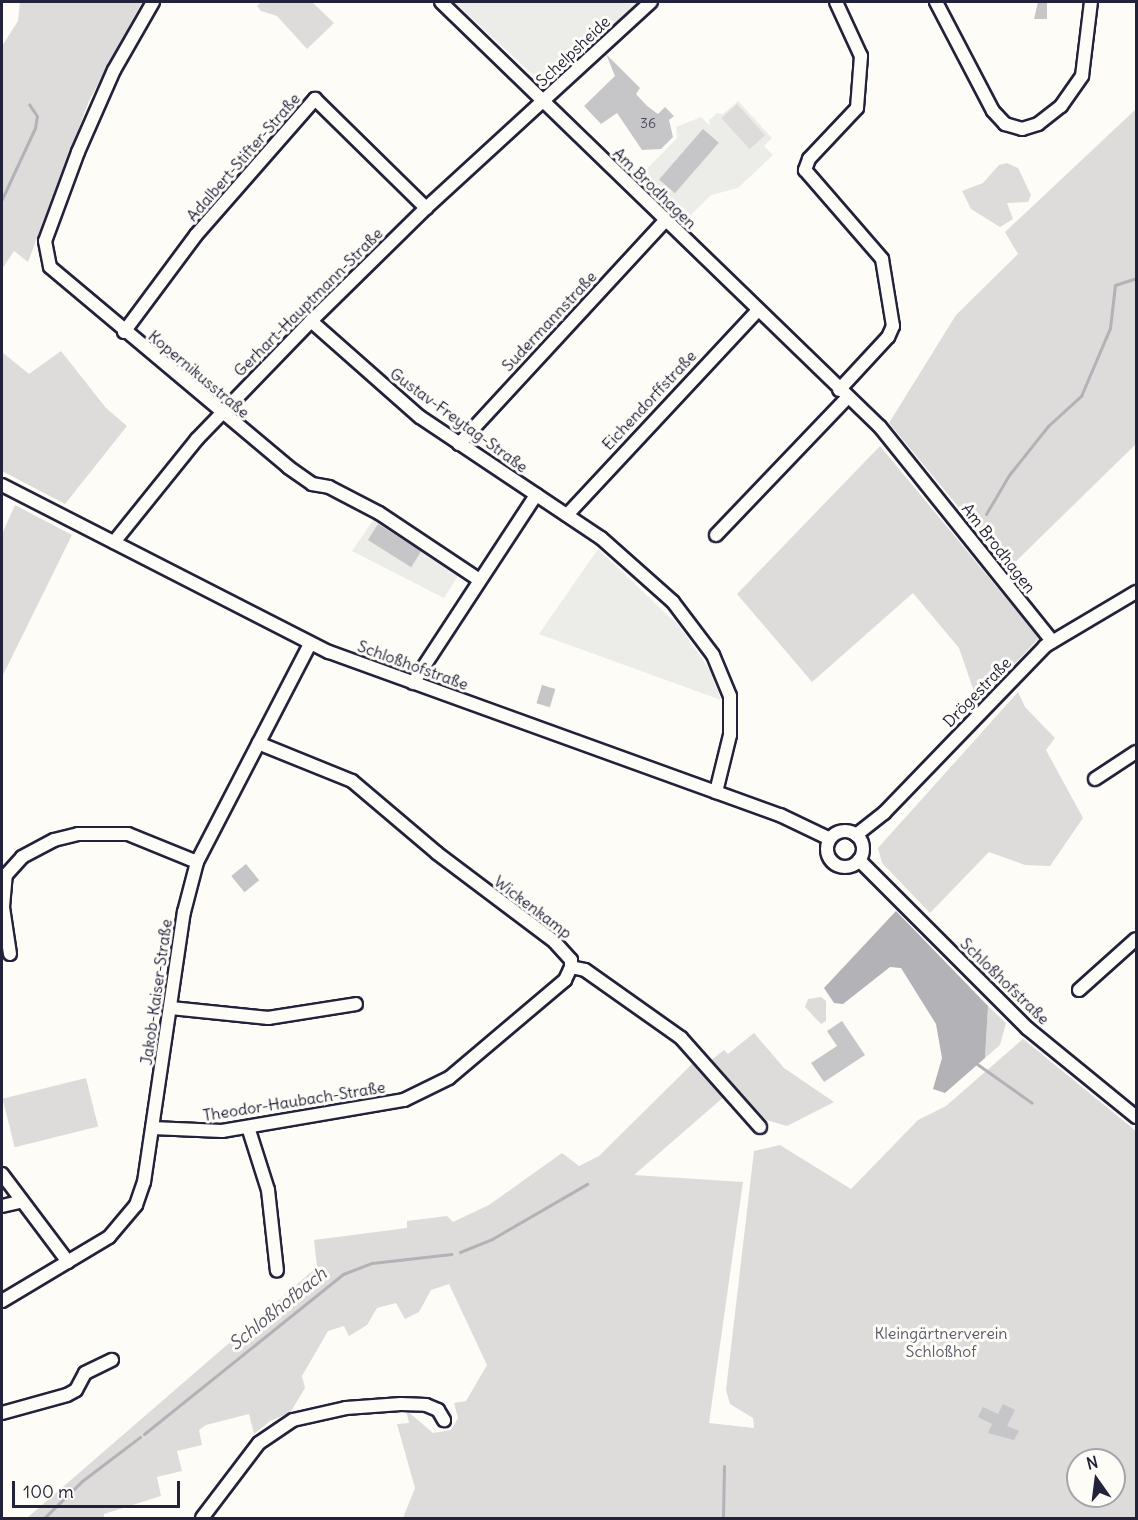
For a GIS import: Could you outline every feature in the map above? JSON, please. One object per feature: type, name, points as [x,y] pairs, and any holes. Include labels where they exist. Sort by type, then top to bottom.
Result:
[{"type":"street","name":"Kopernikusstraße","points":[[153,2],[114,70],[44,246],[54,273],[220,414],[305,480],[379,513],[478,579]]},
{"type":"street","name":"Am Brodhagen","points":[[441,2],[888,436],[1052,641]]},
{"type":"street","name":"Schelpsheide","points":[[543,101],[651,2]]},
{"type":"street","points":[[716,535],[843,394],[888,337],[893,326],[882,260],[805,170],[809,159],[857,108],[861,56],[836,2]]},
{"type":"street","points":[[936,2],[993,111],[1005,124],[1022,129],[1038,124],[1061,106],[1082,76],[1091,2]]},
{"type":"street","name":"Adalbert-Stifter-Straße","points":[[124,332],[196,235],[315,99],[426,208]]},
{"type":"street","name":"Gerhart-Hauptmann-Straße","points":[[114,542],[220,414],[426,208],[543,101]]},
{"type":"street","name":"Sudermannstraße","points":[[459,444],[665,221]]},
{"type":"street","name":"Eichendorffstraße","points":[[567,515],[758,310]]},
{"type":"street","name":"Gustav-Freytag-Straße","points":[[311,321],[400,400],[459,444],[567,515],[649,577],[695,629],[725,676],[730,735],[716,792]]},
{"type":"street","name":"Schloßhofstraße","points":[[2,485],[310,644],[716,792],[830,839]]},
{"type":"street","name":"Gustav-Freytag-Straße","points":[[478,579],[536,495]]},
{"type":"street","points":[[413,683],[478,579]]},
{"type":"street","name":"Drögestraße","points":[[856,835],[884,813],[1052,641],[1137,592]]},
{"type":"street","name":"Jakob-Kaiser-Straße","points":[[2,1301],[109,1237],[131,1215],[144,1182],[187,898],[197,862],[310,644]]},
{"type":"street","name":"Wickenkamp","points":[[258,743],[352,781],[444,859],[555,942],[571,960],[571,967]]},
{"type":"street","points":[[1095,779],[1137,752]]},
{"type":"street","points":[[840,832],[856,835],[862,846],[859,860],[846,867],[833,863],[827,852],[830,839],[840,832]]},
{"type":"street","points":[[10,954],[3,907],[6,875],[14,863],[54,840],[91,833],[128,834],[197,862]]},
{"type":"street","name":"Schloßhofstraße","points":[[859,860],[1027,1028],[1137,1118]]},
{"type":"street","points":[[1079,990],[1137,939]]},
{"type":"street","points":[[571,967],[585,970],[681,1038],[760,1127]]},
{"type":"street","name":"Theodor-Haubach-Straße","points":[[152,1128],[200,1133],[248,1127],[375,1108],[430,1090],[565,980],[571,967]]},
{"type":"street","points":[[171,1008],[268,1018],[356,1004]]},
{"type":"street","points":[[248,1127],[268,1190],[278,1271]]},
{"type":"street","points":[[2,1174],[19,1202],[68,1262]]},
{"type":"street","points":[[2,1206],[19,1202]]},
{"type":"street","points":[[2,1413],[67,1395],[76,1390],[85,1373],[112,1360]]},
{"type":"street","points":[[202,1518],[259,1443],[293,1420],[346,1408],[401,1404],[426,1405],[438,1410],[444,1420]]},
{"type":"shaded area","points":[[454,2],[639,2],[544,85]]},
{"type":"shaded area","points":[[738,101],[772,138],[764,146],[773,155],[738,188],[711,195],[687,219],[642,174],[677,138],[676,127],[701,117],[710,126],[709,120],[717,113],[723,114]]},
{"type":"shaded area","points":[[374,519],[459,574],[444,598],[352,551]]},
{"type":"shaded area","points":[[598,549],[679,626],[710,670],[721,700],[539,634]]},
{"type":"shaded area","points":[[896,911],[988,1006],[985,1058],[945,1093],[933,1089],[942,1058],[936,1024],[901,968],[890,967],[843,1004],[834,1003],[824,988]]},
{"type":"green space","points":[[20,2],[142,2],[89,101],[28,262],[14,251],[2,269],[2,46],[18,21]]},
{"type":"green space","points":[[261,2],[312,2],[334,23],[307,49],[277,16],[261,11],[257,6]]},
{"type":"green space","points":[[737,104],[765,135],[749,149],[721,118]]},
{"type":"green space","points":[[1136,109],[1136,444],[1009,568],[889,423],[956,315],[1018,254],[1005,232]]},
{"type":"green space","points":[[1007,163],[1018,168],[1031,195],[1028,202],[1007,203],[1013,219],[1000,227],[971,209],[962,191],[983,183],[999,165]]},
{"type":"green space","points":[[61,351],[106,408],[127,426],[65,504],[2,471],[2,352],[29,374]]},
{"type":"green space","points":[[880,446],[1039,638],[978,703],[959,648],[913,593],[812,682],[737,594]]},
{"type":"green space","points":[[15,505],[72,535],[2,677],[2,534]]},
{"type":"green space","points":[[1018,692],[1025,707],[1055,738],[1046,750],[1083,818],[1050,866],[1025,865],[989,852],[930,913],[882,863],[878,848]]},
{"type":"green space","points":[[821,997],[826,1001],[826,1021],[821,1024],[805,1007],[808,999]]},
{"type":"green space","points":[[988,1006],[1006,1023],[1000,1045],[985,1058]]},
{"type":"green space","points":[[754,1033],[784,1068],[834,1102],[787,1126],[766,1120],[710,1061],[724,1050],[728,1054]]},
{"type":"green space","name":"Kleingärtnerverein Schloßhof","points":[[1023,1039],[1136,1131],[1136,1518],[403,1518],[415,1488],[397,1424],[409,1423],[406,1410],[433,1433],[451,1430],[458,1418],[454,1403],[466,1401],[487,1365],[449,1284],[431,1290],[419,1312],[405,1319],[396,1303],[377,1308],[367,1325],[349,1336],[344,1326],[328,1331],[302,1376],[305,1388],[290,1413],[270,1421],[254,1434],[249,1414],[206,1425],[199,1430],[202,1445],[177,1451],[182,1471],[157,1477],[161,1496],[104,1514],[104,1518],[27,1518],[317,1267],[314,1240],[407,1228],[407,1221],[447,1216],[453,1222],[489,1205],[562,1153],[579,1166],[599,1156],[696,1060],[726,1095],[634,1175],[743,1182],[709,1423],[754,1428],[753,1418],[730,1404],[726,1390],[754,1151],[780,1145],[851,1189],[918,1120],[946,1106]]},
{"type":"green space","points":[[86,1078],[98,1127],[15,1147],[3,1099]]},
{"type":"building","points":[[1038,2],[1047,2],[1047,19],[1034,19]]},
{"type":"building","points":[[606,54],[640,88],[636,94],[647,106],[658,114],[665,107],[674,116],[669,120],[673,137],[661,149],[642,150],[617,113],[601,124],[584,106],[615,76]]},
{"type":"building","points":[[703,129],[719,143],[675,193],[659,180]]},
{"type":"building","points":[[378,524],[421,551],[411,567],[368,540]]},
{"type":"building","points":[[542,685],[555,689],[550,707],[536,703]]},
{"type":"building","points":[[246,864],[259,880],[244,892],[231,876]]},
{"type":"building","points":[[842,1021],[865,1055],[824,1082],[811,1063],[837,1046],[827,1031]]},
{"type":"building","points":[[1003,1404],[1015,1410],[1007,1426],[1019,1431],[1014,1440],[988,1433],[992,1424],[978,1417],[983,1407],[998,1414]]},
{"type":"waterway","points":[[2,199],[35,128],[37,116],[29,104]]},
{"type":"waterway","name":"Schloßhofbach","points":[[986,514],[1009,475],[1048,426],[1081,396],[1110,328],[1115,285],[1136,278]]},
{"type":"waterway","points":[[977,1064],[1032,1103]]},
{"type":"waterway","name":"Schloßhofbach","points":[[460,1252],[492,1239],[587,1184]]},
{"type":"waterway","name":"Schloßhofbach","points":[[144,1434],[343,1274],[372,1263],[451,1254]]},
{"type":"waterway","name":"Schloßhofbach","points":[[44,1518],[82,1481],[140,1437]]},
{"type":"waterway","points":[[723,1518],[724,1466]]}]
